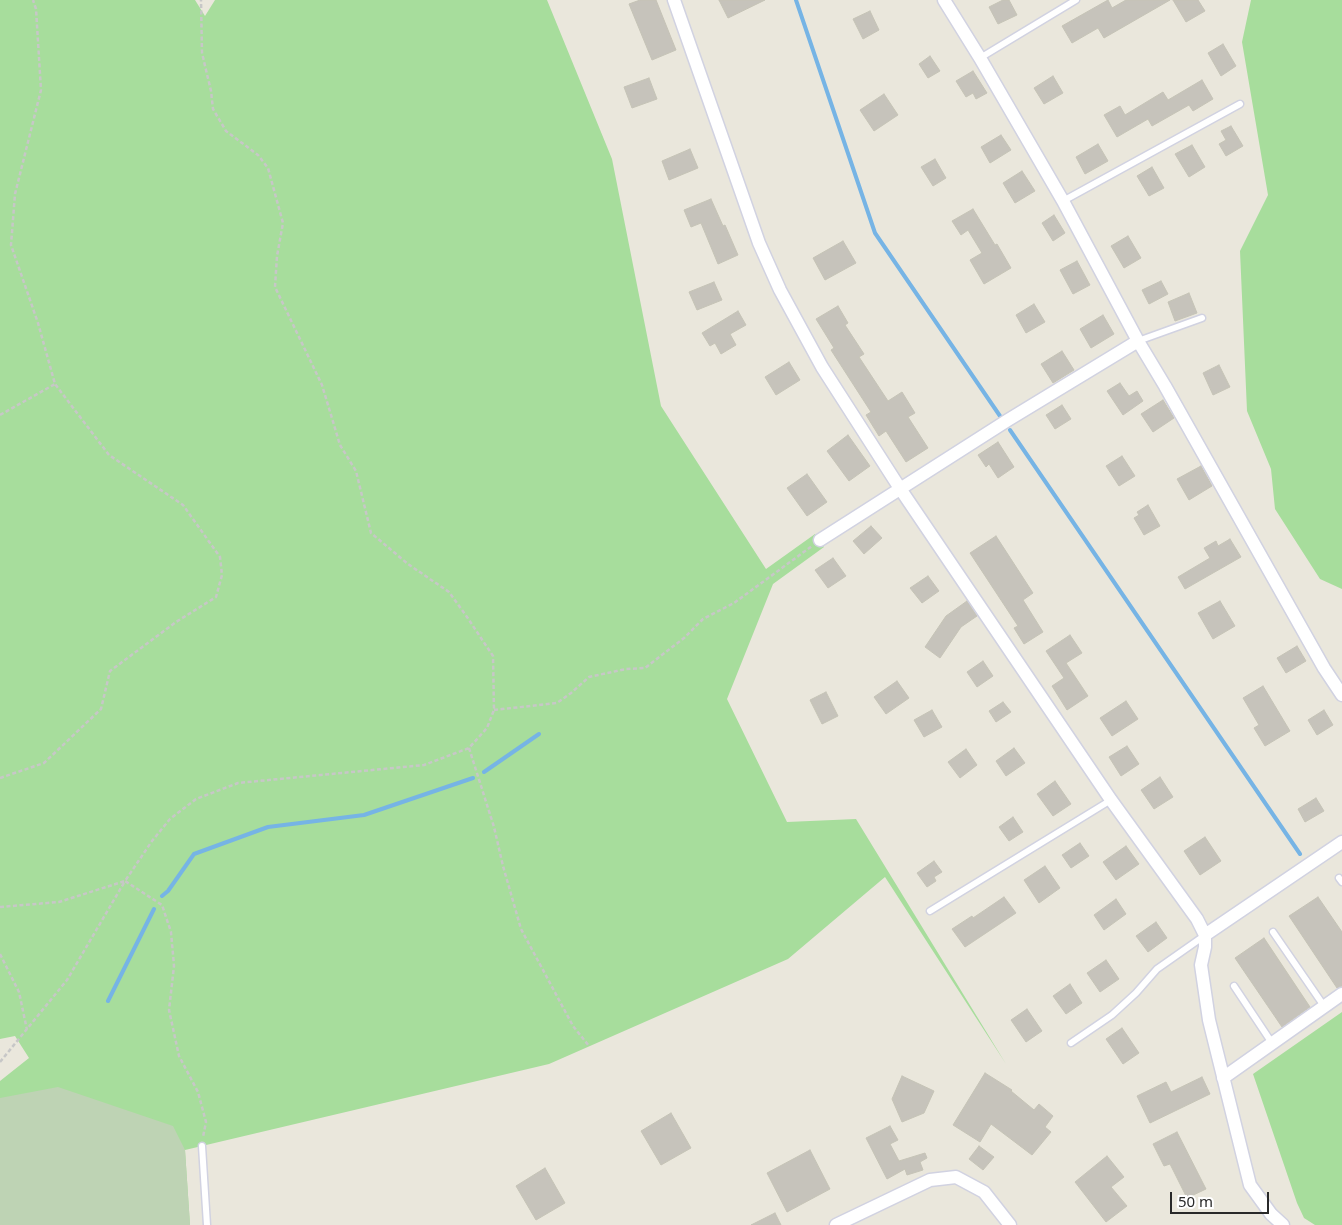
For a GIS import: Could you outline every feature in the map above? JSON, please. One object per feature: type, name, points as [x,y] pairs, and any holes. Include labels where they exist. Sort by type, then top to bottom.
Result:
[{"type":"street","points":[[674,0],[759,243],[780,290],[822,367],[901,490],[1111,800],[1197,919],[1205,935],[1201,965],[1209,1020],[1250,1185],[1271,1214],[1283,1225]]},
{"type":"street","points":[[944,0],[980,58],[1062,201],[1138,341],[1166,386],[1319,659],[1342,695]]},
{"type":"street","points":[[820,540],[1008,420],[1138,341]]},
{"type":"street","points":[[1205,935],[1342,842]]},
{"type":"street","points":[[1223,1078],[1342,994]]},
{"type":"street","points":[[836,1225],[930,1180],[956,1176],[984,1192],[1010,1225]]},
{"type":"lane","points":[[980,58],[1076,0]]},
{"type":"lane","points":[[1062,201],[1240,104]]},
{"type":"lane","points":[[1138,341],[1202,318]]},
{"type":"lane","points":[[930,911],[1111,800]]},
{"type":"lane","points":[[1273,932],[1324,1006]]},
{"type":"lane","points":[[1071,1043],[1112,1016],[1157,969],[1205,935]]},
{"type":"lane","points":[[1234,986],[1272,1043]]},
{"type":"lane","points":[[202,1146],[207,1225]]},
{"type":"path","points":[[0,778],[44,763],[101,709],[110,671],[176,622],[216,597],[222,575],[220,557],[183,505],[109,455],[55,384],[38,323],[11,245],[15,194],[41,90],[36,10],[33,0]]},
{"type":"path","points":[[0,1062],[67,980],[124,881],[170,819],[196,799],[238,783],[424,765],[469,748],[487,728],[494,710],[493,656],[467,617],[449,592],[408,564],[371,533],[356,471],[340,445],[322,385],[275,287],[277,256],[283,223],[268,168],[258,155],[226,131],[213,109],[211,91],[202,54],[201,0]]},
{"type":"path","points":[[0,415],[55,384]]},
{"type":"path","points":[[494,710],[557,703],[571,694],[589,677],[626,669],[645,668],[684,638],[703,619],[734,603],[820,540]]},
{"type":"path","points":[[469,748],[494,827],[520,929],[573,1026],[589,1046]]},
{"type":"path","points":[[0,907],[59,902],[124,881]]},
{"type":"path","points":[[124,881],[162,905],[171,932],[174,966],[169,1010],[179,1056],[198,1092],[206,1122],[202,1146]]},
{"type":"path","points":[[0,954],[19,992],[27,1030]]},
{"type":"green space","points":[[0,0],[195,0],[205,16],[215,0],[547,0],[612,159],[661,406],[766,569],[815,534],[824,547],[773,584],[727,699],[787,822],[856,819],[1006,1064],[885,877],[788,959],[549,1064],[185,1150],[190,1225],[0,1225],[0,1081],[29,1058],[15,1036],[0,1039]]},
{"type":"green space","points":[[1251,0],[1342,0],[1342,589],[1320,579],[1275,509],[1271,469],[1247,411],[1240,251],[1268,195],[1242,42]]},
{"type":"green space","points":[[1342,1012],[1342,1225],[1315,1225],[1304,1218],[1297,1203],[1253,1074]]},
{"type":"green space","points":[[58,1087],[173,1126],[185,1150],[190,1225],[0,1225],[0,1098]]},
{"type":"building","points":[[640,0],[656,0],[676,50],[652,60],[629,4]]},
{"type":"building","points":[[719,0],[765,0],[728,18]]},
{"type":"building","points":[[1003,0],[1009,0],[1017,15],[998,24],[989,7]]},
{"type":"building","points":[[1108,0],[1112,8],[1126,0],[1170,0],[1104,38],[1098,28],[1072,43],[1062,26]]},
{"type":"building","points":[[1173,0],[1198,0],[1205,11],[1186,22]]},
{"type":"building","points":[[870,11],[879,30],[863,39],[853,19]]},
{"type":"building","points":[[1223,44],[1236,66],[1221,76],[1208,53]]},
{"type":"building","points":[[930,56],[940,71],[928,78],[919,64]]},
{"type":"building","points":[[973,71],[987,93],[976,99],[973,93],[966,97],[956,81]]},
{"type":"building","points":[[1053,76],[1063,93],[1044,104],[1034,88]]},
{"type":"building","points":[[649,78],[657,99],[632,108],[624,87]]},
{"type":"building","points":[[1202,80],[1213,99],[1193,111],[1189,105],[1152,126],[1148,119],[1117,137],[1104,115],[1120,106],[1125,115],[1163,92],[1168,100]]},
{"type":"building","points":[[884,94],[898,115],[874,131],[860,110]]},
{"type":"building","points":[[1231,126],[1243,146],[1226,156],[1219,144],[1226,140],[1221,131]]},
{"type":"building","points":[[1001,135],[1011,150],[990,163],[981,147]]},
{"type":"building","points":[[1098,144],[1108,161],[1085,174],[1076,157]]},
{"type":"building","points":[[1192,145],[1205,167],[1189,177],[1175,154]]},
{"type":"building","points":[[690,149],[698,168],[669,180],[662,161]]},
{"type":"building","points":[[935,159],[946,178],[933,186],[921,167]]},
{"type":"building","points":[[1152,167],[1164,188],[1149,196],[1137,176]]},
{"type":"building","points":[[1022,171],[1035,191],[1015,203],[1003,183]]},
{"type":"building","points":[[711,199],[738,255],[718,264],[701,223],[691,227],[684,210]]},
{"type":"building","points":[[973,209],[1011,268],[984,284],[970,260],[982,253],[968,230],[961,235],[952,221]]},
{"type":"building","points":[[1054,215],[1065,233],[1053,241],[1042,223]]},
{"type":"building","points":[[1128,236],[1141,258],[1124,268],[1111,246]]},
{"type":"building","points":[[843,241],[856,263],[825,280],[813,258]]},
{"type":"building","points":[[1077,261],[1090,285],[1073,294],[1060,270]]},
{"type":"building","points":[[1161,281],[1168,294],[1149,304],[1142,290]]},
{"type":"building","points":[[714,282],[722,300],[697,310],[689,292]]},
{"type":"building","points":[[1189,293],[1197,313],[1175,321],[1168,302]]},
{"type":"building","points":[[1034,304],[1045,322],[1026,333],[1016,315]]},
{"type":"building","points":[[838,306],[848,323],[845,325],[864,354],[859,357],[888,401],[902,392],[915,413],[908,417],[928,448],[906,462],[886,431],[879,436],[866,415],[871,412],[831,350],[834,348],[816,319]]},
{"type":"building","points":[[738,311],[746,325],[730,334],[736,345],[721,354],[715,343],[710,346],[702,333]]},
{"type":"building","points":[[1103,315],[1114,334],[1091,348],[1080,329]]},
{"type":"building","points":[[1062,351],[1074,370],[1053,383],[1041,364]]},
{"type":"building","points":[[789,362],[800,380],[776,395],[765,377]]},
{"type":"building","points":[[1219,365],[1230,387],[1213,395],[1203,373]]},
{"type":"building","points":[[1120,383],[1129,396],[1137,391],[1143,401],[1123,415],[1107,391]]},
{"type":"building","points":[[1163,400],[1174,418],[1153,432],[1141,414]]},
{"type":"building","points":[[1062,405],[1071,419],[1055,429],[1046,415]]},
{"type":"building","points":[[848,435],[870,466],[849,481],[827,451]]},
{"type":"building","points":[[998,442],[1014,467],[998,478],[989,464],[986,467],[978,455]]},
{"type":"building","points":[[1122,456],[1135,476],[1119,486],[1106,466]]},
{"type":"building","points":[[1201,466],[1212,486],[1189,500],[1177,479]]},
{"type":"building","points":[[807,474],[827,502],[807,516],[787,488]]},
{"type":"building","points":[[1148,505],[1160,526],[1144,535],[1134,518],[1139,515],[1137,512]]},
{"type":"building","points":[[871,526],[882,538],[864,554],[853,541]]},
{"type":"building","points":[[996,536],[1033,593],[1023,600],[1043,632],[1024,644],[1014,628],[1018,626],[970,553]]},
{"type":"building","points":[[1230,539],[1241,557],[1185,589],[1178,577],[1210,558],[1204,548],[1216,541],[1218,546]]},
{"type":"building","points":[[833,558],[846,576],[828,588],[815,570]]},
{"type":"building","points":[[928,576],[939,591],[922,603],[910,588]]},
{"type":"building","points":[[967,601],[977,616],[961,627],[940,658],[925,647],[946,616]]},
{"type":"building","points":[[1220,601],[1235,626],[1213,639],[1198,613]]},
{"type":"building","points":[[1070,635],[1082,653],[1066,663],[1088,696],[1067,710],[1052,686],[1064,678],[1046,651]]},
{"type":"building","points":[[1297,646],[1306,661],[1286,673],[1277,658]]},
{"type":"building","points":[[983,661],[993,676],[977,687],[967,672]]},
{"type":"building","points":[[897,681],[909,698],[886,714],[874,697]]},
{"type":"building","points":[[1263,686],[1290,731],[1265,746],[1254,728],[1259,725],[1243,698]]},
{"type":"building","points":[[826,692],[838,716],[822,724],[810,700]]},
{"type":"building","points":[[1126,701],[1138,719],[1112,736],[1100,718]]},
{"type":"building","points":[[1003,702],[1011,712],[996,722],[989,711]]},
{"type":"building","points":[[932,710],[942,727],[924,737],[914,720]]},
{"type":"building","points":[[1324,710],[1333,725],[1317,735],[1308,720]]},
{"type":"building","points":[[1127,746],[1139,764],[1121,776],[1109,757]]},
{"type":"building","points":[[1014,748],[1025,763],[1006,776],[996,761]]},
{"type":"building","points":[[966,749],[977,765],[960,778],[948,762]]},
{"type":"building","points":[[1160,777],[1173,797],[1154,809],[1141,790]]},
{"type":"building","points":[[1055,781],[1071,804],[1053,816],[1037,794]]},
{"type":"building","points":[[1316,798],[1324,811],[1305,822],[1298,809]]},
{"type":"building","points":[[1013,817],[1023,832],[1009,841],[999,827]]},
{"type":"building","points":[[1205,837],[1221,861],[1200,875],[1184,851]]},
{"type":"building","points":[[1080,843],[1089,856],[1071,868],[1062,855]]},
{"type":"building","points":[[1126,846],[1139,864],[1116,880],[1103,862]]},
{"type":"building","points":[[934,861],[942,872],[934,877],[936,881],[927,887],[917,873]]},
{"type":"building","points":[[1045,866],[1060,888],[1039,903],[1024,880]]},
{"type":"building","points":[[1004,897],[1016,913],[965,947],[952,929],[972,916],[973,918]]},
{"type":"building","points":[[1318,897],[1342,932],[1342,986],[1337,988],[1289,916]]},
{"type":"building","points":[[1116,899],[1126,914],[1104,930],[1094,915]]},
{"type":"building","points":[[1156,922],[1167,938],[1148,952],[1136,936]]},
{"type":"building","points":[[1264,938],[1310,1007],[1282,1027],[1235,958]]},
{"type":"building","points":[[1106,960],[1119,979],[1100,992],[1087,973]]},
{"type":"building","points":[[1070,984],[1082,1003],[1066,1014],[1053,996]]},
{"type":"building","points":[[1027,1009],[1042,1031],[1026,1042],[1011,1020]]},
{"type":"building","points":[[1122,1028],[1139,1053],[1123,1064],[1106,1039]]},
{"type":"building","points":[[985,1073],[1012,1090],[1034,1110],[1039,1104],[1053,1116],[1045,1127],[1051,1132],[1032,1155],[991,1124],[980,1142],[953,1125]]},
{"type":"building","points":[[902,1076],[934,1091],[924,1113],[902,1122],[892,1099]]},
{"type":"building","points":[[1202,1077],[1210,1094],[1150,1123],[1137,1096],[1166,1082],[1171,1092]]},
{"type":"building","points":[[671,1113],[691,1148],[661,1165],[641,1131]]},
{"type":"building","points":[[890,1126],[898,1140],[890,1144],[899,1161],[925,1153],[927,1158],[920,1162],[923,1170],[907,1175],[905,1169],[887,1179],[866,1138]]},
{"type":"building","points":[[1177,1132],[1206,1189],[1187,1198],[1170,1164],[1164,1166],[1153,1144]]},
{"type":"building","points":[[979,1146],[994,1157],[983,1170],[969,1159]]},
{"type":"building","points":[[810,1150],[830,1189],[787,1212],[767,1173]]},
{"type":"building","points":[[1107,1156],[1124,1177],[1111,1187],[1127,1206],[1106,1222],[1075,1182]]},
{"type":"building","points":[[545,1168],[565,1203],[536,1220],[516,1186]]},
{"type":"building","points":[[775,1213],[781,1225],[751,1225]]},
{"type":"waterway","points":[[796,0],[875,233],[1000,416]]},
{"type":"waterway","points":[[1010,430],[1300,854]]},
{"type":"waterway","points":[[484,772],[539,734]]},
{"type":"waterway","points":[[162,896],[168,891],[194,854],[268,827],[364,815],[473,778]]},
{"type":"waterway","points":[[108,1001],[154,909]]}]
